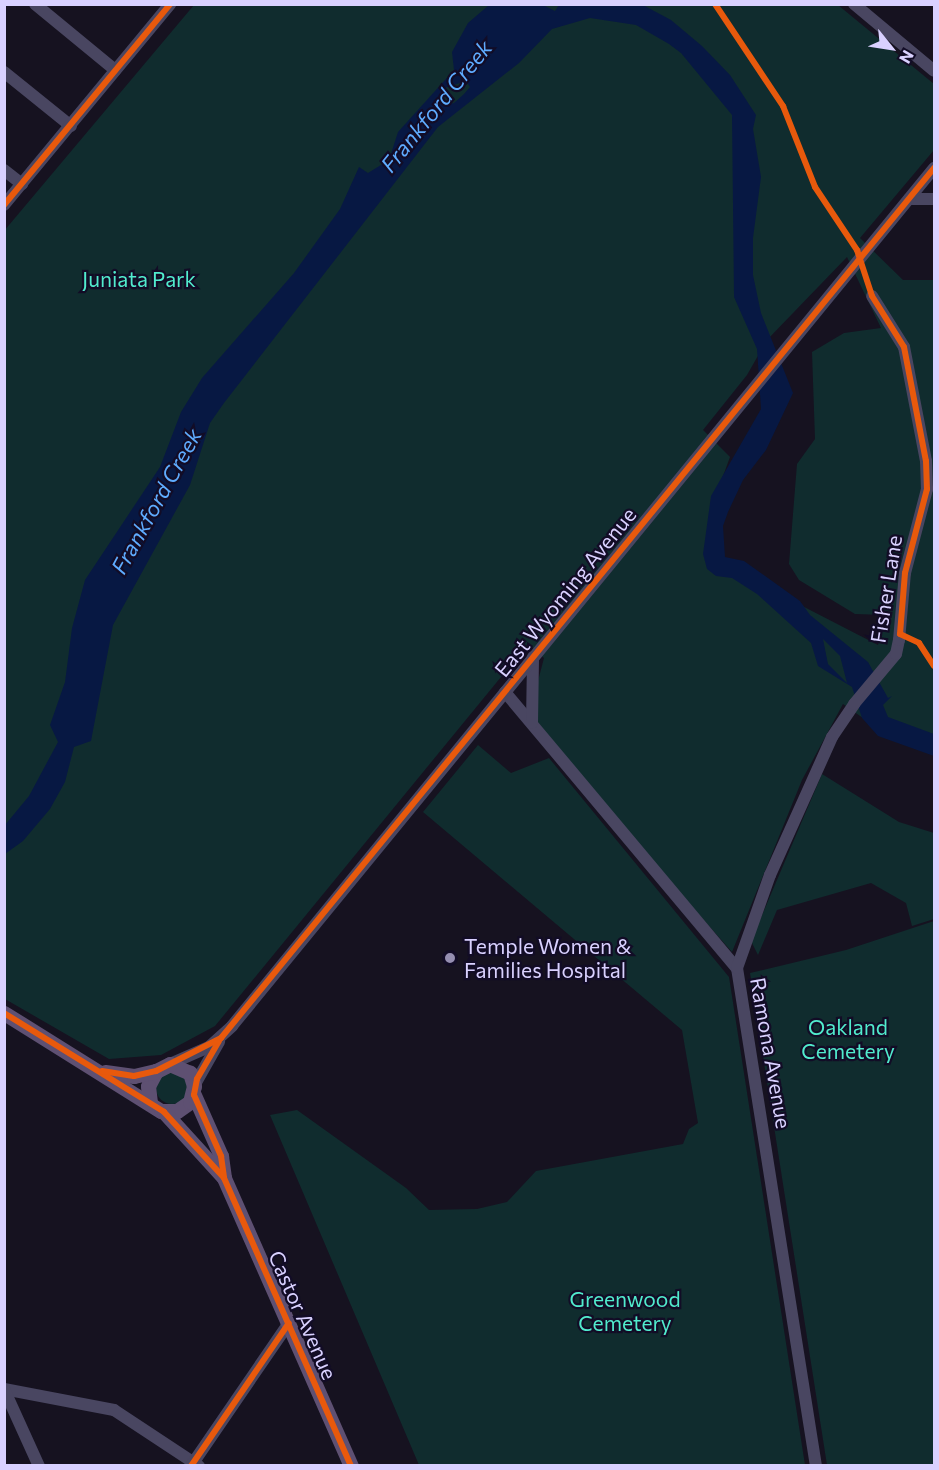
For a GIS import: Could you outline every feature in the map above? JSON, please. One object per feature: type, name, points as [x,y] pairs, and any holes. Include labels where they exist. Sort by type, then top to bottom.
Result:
[{"type":"main road","points":[[4,1013],[102,1071],[164,1112],[185,1108],[194,1090],[190,1073],[163,1068],[134,1076],[102,1071]]},
{"type":"main road","points":[[150,1102],[148,1086],[163,1068]]},
{"type":"main road","name":"Castor Avenue","points":[[194,1090],[221,1156],[224,1178],[351,1466]]},
{"type":"main road","name":"Castor Avenue","points":[[164,1112],[224,1178]]},
{"type":"street","points":[[35,4],[115,70]]},
{"type":"street","points":[[854,4],[934,71]]},
{"type":"street","points":[[4,205],[71,126],[163,7]]},
{"type":"street","points":[[4,72],[71,126]]},
{"type":"street","name":"East Wyoming Avenue","points":[[194,1090],[220,1038],[934,168]]},
{"type":"street","points":[[4,170],[22,184]]},
{"type":"street","points":[[909,199],[934,199]]},
{"type":"street","name":"Fisher Lane","points":[[737,968],[796,814],[832,737],[854,704],[889,663],[899,640],[905,573],[927,489],[926,461],[904,347],[872,296]]},
{"type":"street","points":[[532,724],[529,690],[533,657]]},
{"type":"street","name":"Ramona Avenue","points":[[505,692],[737,968],[744,995],[816,1466]]},
{"type":"street","name":"East Wyoming Avenue","points":[[163,1068],[220,1038]]},
{"type":"street","points":[[4,1389],[114,1410],[195,1465],[289,1323]]},
{"type":"street","points":[[4,1389],[39,1466]]},
{"type":"green space","name":"Juniata Park","points":[[194,5],[838,5],[934,84],[934,150],[860,238],[903,280],[934,280],[934,749],[880,730],[843,704],[802,780],[732,952],[624,830],[535,719],[533,700],[544,658],[528,644],[215,1026],[161,1055],[109,1059],[5,999],[4,231]],"holes":[[[847,257],[881,328],[844,333],[812,352],[815,439],[797,464],[789,564],[799,580],[855,614],[886,615],[878,645],[721,564],[718,490],[730,457],[703,430],[747,375],[767,340]]]},
{"type":"green space","name":"Greenwood Cemetery","points":[[478,745],[511,773],[549,758],[729,977],[805,1465],[419,1465],[270,1115],[297,1110],[406,1188],[429,1210],[477,1209],[507,1202],[536,1171],[683,1144],[689,1129],[698,1123],[682,1030],[423,812]]},
{"type":"green space","points":[[822,774],[899,822],[934,833],[934,919],[912,926],[906,903],[871,883],[777,910],[758,955],[751,941]]},
{"type":"green space","name":"Oakland Cemetery","points":[[934,921],[934,1465],[827,1465],[750,973],[846,950]]},
{"type":"green space","points":[[172,1072],[183,1077],[188,1088],[183,1099],[172,1104],[161,1099],[156,1088],[161,1077]]},
{"type":"water","name":"Frankford Creek","points":[[641,4],[671,20],[702,46],[730,75],[756,115],[753,129],[761,177],[753,238],[753,275],[761,313],[793,393],[766,450],[743,480],[728,512],[723,526],[725,557],[744,561],[800,601],[810,615],[868,662],[888,698],[892,696],[883,705],[888,717],[934,734],[934,756],[878,736],[862,718],[852,687],[818,666],[811,643],[757,594],[732,578],[716,576],[707,569],[703,554],[711,496],[761,409],[757,349],[734,297],[732,115],[681,53],[669,44],[636,25],[590,18],[552,29],[519,63],[438,127],[210,423],[190,485],[113,625],[91,741],[74,747],[65,782],[50,809],[23,841],[5,854],[5,825],[29,796],[58,742],[50,725],[65,682],[72,628],[85,580],[160,467],[181,412],[202,378],[294,273],[340,209],[359,167],[368,173],[389,160],[398,132],[454,70],[452,52],[468,23],[489,5],[543,5],[555,11],[559,5]],"holes":[[[466,81],[470,87],[464,94],[454,103],[442,106],[445,88]],[[823,639],[840,656],[847,683],[828,664]]]},
{"type":"cycle path","points":[[4,205],[170,4]]},
{"type":"cycle path","points":[[715,4],[783,106],[815,187],[857,250],[872,296],[904,347],[926,461],[927,489],[905,573],[900,634],[919,643],[934,666]]},
{"type":"cycle path","points":[[102,1071],[134,1076],[156,1071],[221,1038],[934,168]]},
{"type":"cycle path","points":[[4,1013],[164,1112],[224,1178],[351,1466]]},
{"type":"cycle path","points":[[219,1041],[197,1079],[194,1095],[221,1156],[224,1178]]},
{"type":"cycle path","points":[[191,1466],[289,1323]]},
{"type":"place","name":"Temple Women & Families Hospital","points":[[450,958]]}]
